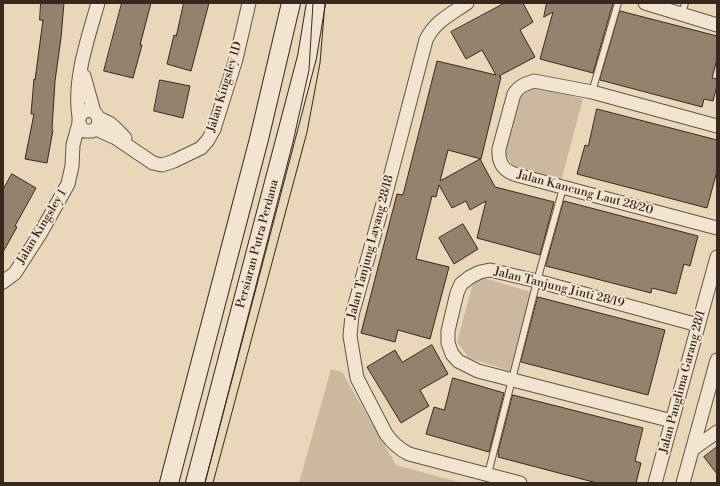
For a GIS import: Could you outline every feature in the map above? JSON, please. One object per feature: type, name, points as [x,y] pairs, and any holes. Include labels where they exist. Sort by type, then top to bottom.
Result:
[{"type":"main road","name":"Persiaran Putra Perdana","points":[[169,483],[255,154],[291,3]]},
{"type":"main road","name":"Persiaran Putra Perdana","points":[[194,483],[307,57],[316,3]]},
{"type":"street","name":"Jalan Kingsley 1","points":[[3,282],[15,273],[40,234],[68,184],[72,166],[72,145],[79,120],[77,105],[81,69],[88,34],[98,3]]},
{"type":"street","name":"Jalan Kingsley 1D","points":[[79,120],[82,129],[94,123],[109,123],[139,153],[153,163],[162,165],[201,148],[208,140],[214,129],[236,59],[249,3]]},
{"type":"street","name":"Jalan Tanjung Layang 28/18","points":[[467,3],[434,26],[426,40],[352,315],[350,336],[357,378],[392,442],[399,449],[409,454],[488,474],[501,481],[520,483]]},
{"type":"street","points":[[645,3],[684,9],[717,25]]},
{"type":"street","points":[[81,69],[94,123]]},
{"type":"street","name":"Jalan Kancung Laut 28/20","points":[[717,126],[592,92],[534,81],[518,88],[514,94],[498,157],[502,166],[508,172],[563,188],[717,228]]},
{"type":"street","points":[[79,120],[86,111],[94,123]]},
{"type":"street","name":"Jalan Kingsley 1","points":[[72,166],[94,123]]},
{"type":"street","name":"Jalan Panglima Garang 28/1","points":[[655,483],[717,257]]},
{"type":"street","name":"Jalan Tanjung Jinti 28/19","points":[[672,422],[468,367],[458,361],[452,354],[448,343],[448,331],[457,294],[462,284],[470,277],[480,272],[490,270],[537,281],[698,325]]},
{"type":"street","points":[[683,483],[717,360]]},
{"type":"street","points":[[693,449],[717,432]]},
{"type":"lane","points":[[592,92],[618,3]]},
{"type":"lane","points":[[488,474],[537,281],[563,188]]},
{"type":"shaded area","points":[[534,86],[583,99],[561,181],[514,167],[505,154],[521,97]]},
{"type":"shaded area","points":[[481,277],[531,292],[510,371],[469,358],[457,342],[473,283]]},
{"type":"shaded area","points":[[331,369],[342,372],[396,465],[462,483],[299,483]]},
{"type":"building","points":[[41,3],[64,3],[55,81],[53,130],[47,163],[25,159],[34,114],[31,114],[34,79],[35,80],[43,20],[40,20]]},
{"type":"building","points":[[122,3],[151,3],[133,78],[104,71]]},
{"type":"building","points":[[184,3],[209,3],[191,71],[167,64]]},
{"type":"building","points":[[505,3],[523,3],[533,22],[520,30],[535,57],[499,76],[501,77],[481,159],[448,150],[440,181],[480,159],[495,187],[554,202],[540,255],[477,238],[486,201],[470,210],[466,201],[452,208],[439,185],[436,197],[432,196],[416,259],[449,267],[430,339],[398,330],[395,342],[361,333],[397,194],[403,195],[437,61],[496,75],[482,50],[466,59],[451,32]]},
{"type":"building","points":[[547,3],[613,3],[593,73],[540,59],[553,12],[544,17]]},
{"type":"building","points":[[620,11],[717,36],[717,59],[712,78],[717,79],[717,86],[713,101],[704,99],[702,107],[600,80]]},
{"type":"building","points":[[160,80],[190,86],[183,118],[154,111]]},
{"type":"building","points":[[597,109],[717,140],[717,171],[707,208],[577,174],[585,145],[588,146]]},
{"type":"building","points":[[12,174],[36,188],[15,226],[17,227],[3,252],[3,190]]},
{"type":"building","points":[[564,201],[698,236],[690,266],[684,264],[676,294],[652,288],[651,293],[546,266]]},
{"type":"building","points":[[463,224],[478,249],[454,264],[439,238]]},
{"type":"building","points":[[538,297],[665,330],[648,395],[521,362]]},
{"type":"building","points":[[432,345],[448,374],[420,390],[429,406],[401,423],[367,367],[395,350],[402,362]]},
{"type":"building","points":[[453,378],[504,393],[489,452],[426,434],[434,407],[444,410]]},
{"type":"building","points":[[513,395],[643,428],[635,461],[641,463],[636,483],[597,483],[498,457]]},
{"type":"building","points":[[717,447],[717,474],[704,457]]},
{"type":"tram line","points":[[205,483],[293,142],[309,70],[313,3]]},
{"type":"tram line","points":[[213,483],[307,132],[320,63],[325,3]]}]
